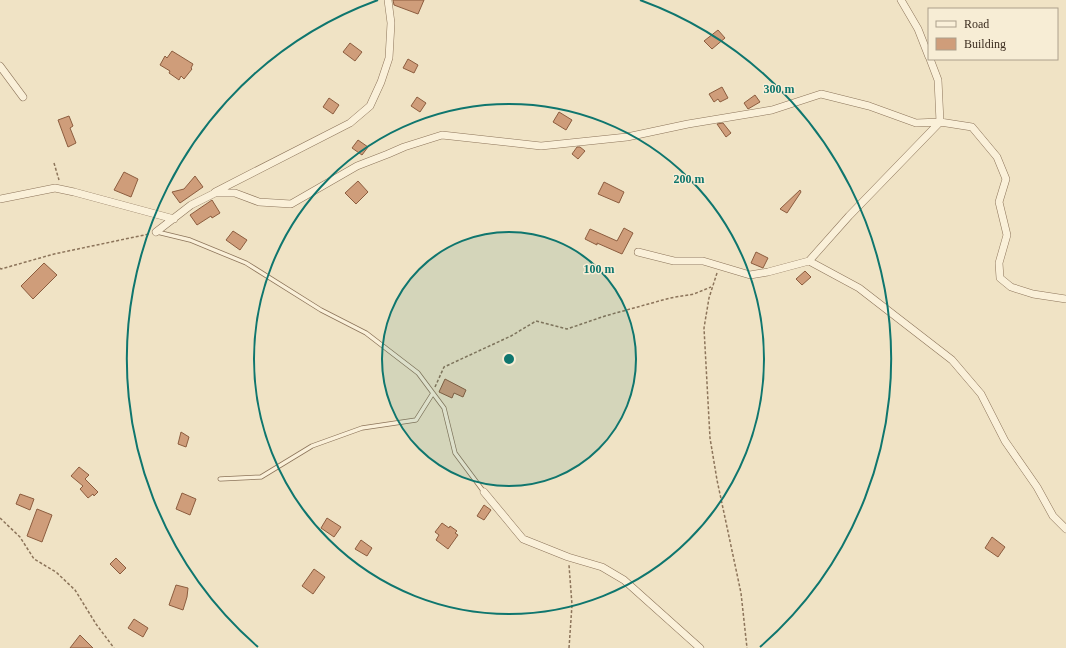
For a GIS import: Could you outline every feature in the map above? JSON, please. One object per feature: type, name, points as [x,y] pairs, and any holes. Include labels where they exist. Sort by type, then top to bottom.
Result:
[{"type":"street","points":[[156,232],[191,205],[350,123],[370,106],[381,82],[389,58],[391,22],[388,0]]},
{"type":"street","points":[[901,0],[918,29],[928,55]]},
{"type":"street","points":[[638,252],[674,261],[703,261],[750,275],[768,272],[809,261],[849,216],[940,122],[938,80],[930,60]]},
{"type":"street","points":[[0,66],[22,97]]},
{"type":"street","points":[[214,193],[235,193],[259,202],[291,204],[356,166],[404,147],[442,135],[541,146],[627,137],[688,124],[772,110],[821,94],[869,106],[916,123],[940,122],[972,127],[997,157],[1006,179],[999,202],[1007,235],[999,263],[1000,278],[1011,287],[1033,294],[1066,299]]},
{"type":"street","points":[[0,199],[55,188],[174,219]]},
{"type":"street","points":[[809,261],[859,288],[952,360],[981,394],[1005,440],[1038,487],[1053,516],[1066,529]]},
{"type":"street","points":[[484,492],[523,539],[568,557],[602,567],[624,580],[700,648]]},
{"type":"lane","points":[[156,232],[190,240],[246,263],[321,310],[366,333],[418,373],[444,408],[455,453],[484,492]]},
{"type":"lane","points":[[220,479],[261,477],[312,446],[355,430],[416,420],[433,393]]},
{"type":"path","points":[[54,163],[61,190]]},
{"type":"path","points":[[0,269],[54,254],[156,232]]},
{"type":"path","points":[[719,266],[709,298],[704,328],[710,438],[717,480],[741,593],[747,648]]},
{"type":"path","points":[[433,393],[444,367],[511,336],[536,321],[568,329],[605,316],[662,300],[694,294],[712,286]]},
{"type":"path","points":[[0,518],[20,537],[34,559],[56,572],[75,590],[96,624],[114,648]]},
{"type":"path","points":[[568,557],[572,605],[568,648]]},
{"type":"building","points":[[393,0],[424,0],[418,14],[394,5]]},
{"type":"building","points":[[718,30],[725,38],[712,49],[704,41]]},
{"type":"building","points":[[350,43],[362,52],[355,61],[343,52]]},
{"type":"building","points":[[172,51],[193,64],[192,69],[184,79],[181,76],[179,80],[169,73],[170,71],[160,65],[165,56],[167,58]]},
{"type":"building","points":[[408,59],[418,65],[414,73],[403,68]]},
{"type":"building","points":[[722,87],[728,98],[720,102],[718,99],[714,102],[709,94]]},
{"type":"building","points":[[755,95],[760,102],[748,109],[744,103]]},
{"type":"building","points":[[417,97],[426,103],[420,112],[411,106]]},
{"type":"building","points":[[329,98],[339,105],[333,114],[323,107]]},
{"type":"building","points":[[559,112],[572,120],[566,130],[553,122]]},
{"type":"building","points":[[69,116],[73,126],[70,128],[76,143],[68,147],[58,120]]},
{"type":"building","points":[[723,123],[731,133],[726,137],[717,124]]},
{"type":"building","points":[[358,140],[368,147],[362,155],[352,148]]},
{"type":"building","points":[[577,147],[580,147],[585,151],[578,159],[572,154]]},
{"type":"building","points":[[124,172],[138,179],[131,197],[114,190]]},
{"type":"building","points":[[195,176],[203,187],[180,203],[172,192],[184,189]]},
{"type":"building","points":[[358,181],[368,192],[356,204],[345,193]]},
{"type":"building","points":[[604,182],[624,192],[619,203],[598,194]]},
{"type":"building","points":[[800,190],[801,192],[787,213],[780,209]]},
{"type":"building","points":[[212,200],[220,213],[212,218],[211,216],[197,225],[190,215]]},
{"type":"building","points":[[624,228],[633,233],[622,254],[585,239],[590,229],[617,241]]},
{"type":"building","points":[[233,231],[247,240],[240,250],[226,240]]},
{"type":"building","points":[[756,252],[768,258],[763,268],[751,263]]},
{"type":"building","points":[[44,263],[57,275],[33,299],[21,286]]},
{"type":"building","points":[[805,271],[811,277],[802,285],[796,279]]},
{"type":"building","points":[[445,379],[466,390],[463,397],[454,393],[452,398],[439,392]]},
{"type":"building","points":[[181,432],[189,437],[186,447],[178,444]]},
{"type":"building","points":[[79,467],[89,475],[85,479],[98,492],[94,496],[93,494],[88,498],[80,489],[83,486],[71,476]]},
{"type":"building","points":[[182,493],[196,499],[190,515],[176,509]]},
{"type":"building","points":[[20,494],[34,499],[30,510],[16,504]]},
{"type":"building","points":[[484,505],[491,510],[484,520],[477,516]]},
{"type":"building","points":[[37,509],[52,515],[42,542],[27,536]]},
{"type":"building","points":[[327,518],[341,527],[334,537],[321,528]]},
{"type":"building","points":[[442,523],[457,531],[455,533],[458,535],[448,549],[436,540],[439,535],[435,532]]},
{"type":"building","points":[[992,537],[1005,547],[998,557],[985,548]]},
{"type":"building","points":[[361,540],[372,548],[367,556],[355,549]]},
{"type":"building","points":[[116,558],[126,568],[120,574],[110,564]]},
{"type":"building","points":[[314,569],[325,577],[313,594],[302,586]]},
{"type":"building","points":[[176,585],[188,588],[183,610],[169,605]]},
{"type":"building","points":[[134,619],[148,628],[143,637],[128,628]]},
{"type":"building","points":[[80,635],[93,648],[70,648]]}]
